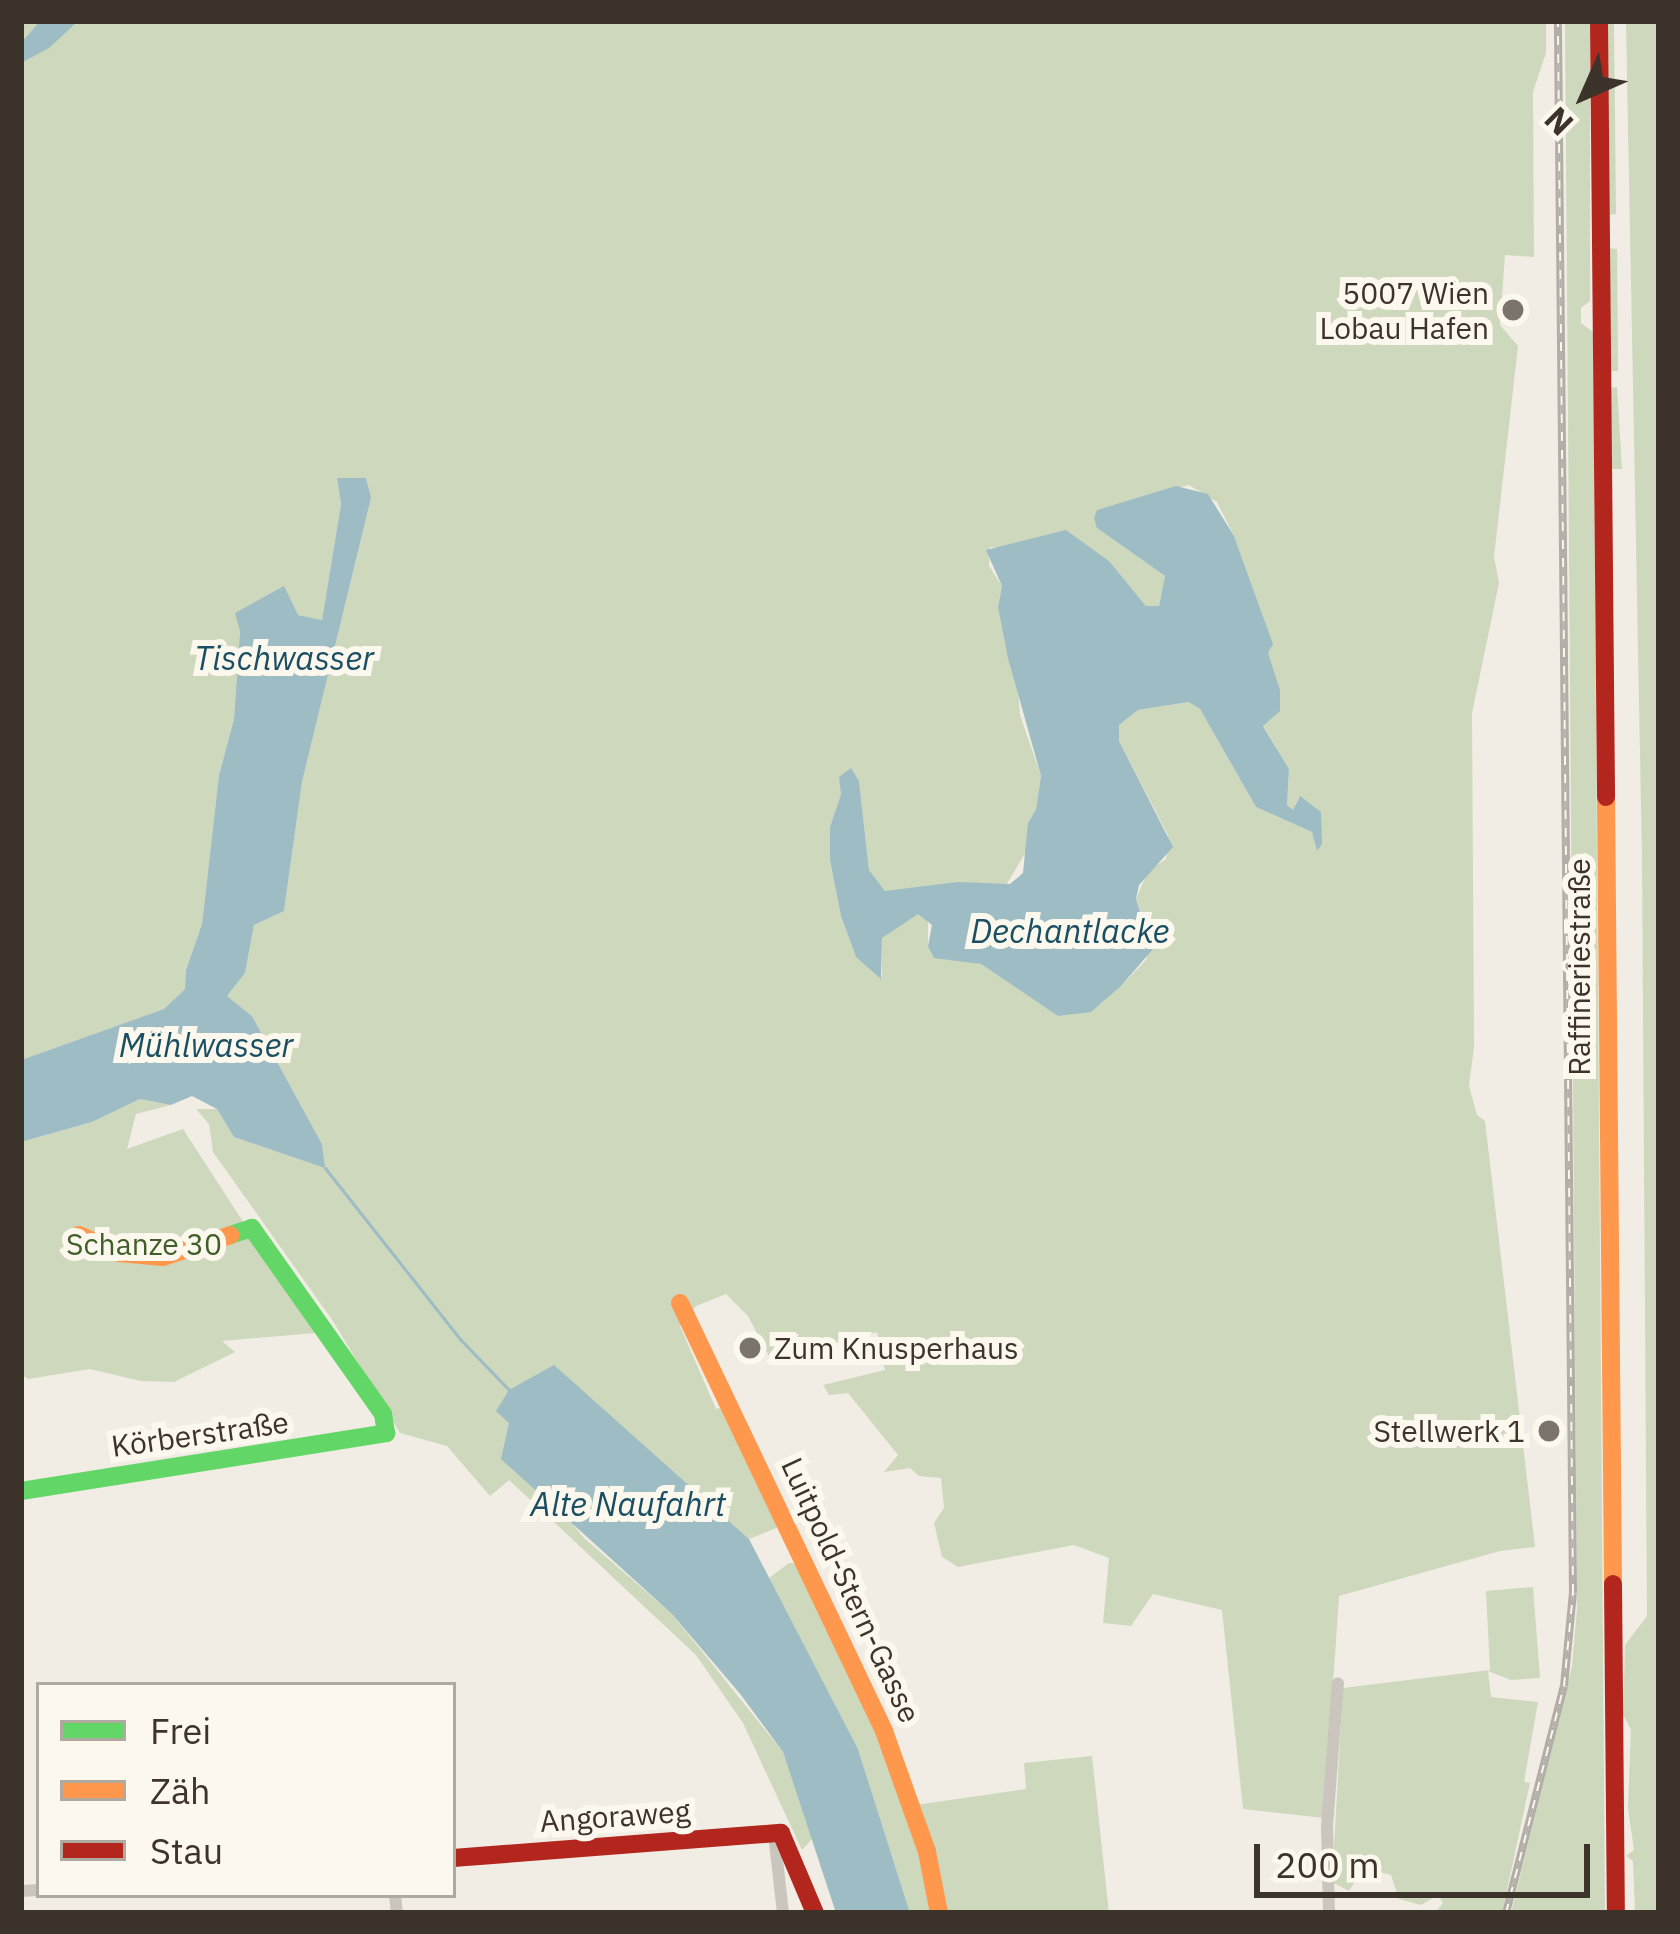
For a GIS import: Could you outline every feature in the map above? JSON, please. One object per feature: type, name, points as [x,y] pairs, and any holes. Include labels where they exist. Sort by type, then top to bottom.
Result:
[{"type":"street","name":"Raffineriestraße","points":[[1599,21],[1616,1913]]},
{"type":"street","name":"Körberstraße","points":[[21,1491],[386,1433],[383,1414],[252,1228],[163,1257],[119,1252],[79,1235]]},
{"type":"street","name":"Luitpold-Stern-Gasse","points":[[680,1303],[884,1731],[927,1852],[938,1913]]},
{"type":"street","points":[[1329,1913],[1328,1826],[1338,1683]]},
{"type":"street","points":[[777,1833],[782,1913]]},
{"type":"street","points":[[777,1833],[815,1913]]},
{"type":"street","name":"Angoraweg","points":[[456,1858],[777,1833]]},
{"type":"green space","points":[[21,21],[1546,21],[1546,53],[1533,92],[1534,257],[1505,255],[1500,325],[1518,346],[1494,557],[1499,583],[1472,713],[1474,1047],[1469,1086],[1477,1115],[1485,1121],[1535,1547],[1500,1551],[1339,1596],[1324,1818],[1243,1809],[1222,1610],[1153,1594],[1131,1626],[1103,1623],[1109,1558],[1074,1545],[958,1567],[942,1557],[934,1523],[944,1508],[941,1478],[919,1476],[910,1468],[884,1472],[898,1455],[848,1393],[829,1395],[823,1385],[885,1370],[877,1332],[771,1360],[748,1316],[726,1294],[696,1306],[680,1326],[716,1409],[724,1407],[781,1526],[749,1539],[554,1366],[509,1423],[508,1443],[583,1537],[672,1614],[783,1752],[812,1839],[802,1850],[743,1723],[696,1655],[509,1480],[490,1496],[447,1446],[400,1433],[333,1321],[213,1152],[209,1124],[196,1109],[217,1109],[234,1137],[324,1167],[322,1144],[252,1016],[227,996],[245,973],[254,925],[284,911],[302,782],[371,498],[337,478],[341,504],[322,620],[298,615],[240,631],[234,719],[219,775],[202,924],[186,970],[185,989],[164,1009],[21,1060]],"holes":[[[1189,485],[1217,502],[1265,622],[1263,725],[1289,769],[1287,805],[1293,811],[1299,797],[1322,844],[1317,849],[1312,832],[1256,807],[1200,709],[1190,702],[1138,710],[1119,725],[1119,741],[1168,835],[1166,859],[1148,871],[1136,899],[1151,936],[1146,960],[1092,1011],[1058,1016],[981,964],[940,956],[928,946],[928,916],[918,914],[891,927],[882,938],[882,977],[856,957],[841,916],[830,860],[830,827],[841,794],[859,781],[869,870],[885,891],[1005,887],[1027,850],[1028,823],[1036,809],[1041,776],[1020,715],[1017,675],[998,607],[1002,586],[989,566],[990,547],[1110,562],[1146,606],[1159,606],[1165,576],[1097,528],[1097,510]]]},
{"type":"green space","points":[[1565,21],[1590,21],[1590,301],[1581,308],[1581,323],[1593,332],[1605,1913],[1511,1913],[1572,1666],[1577,1609]]},
{"type":"green space","points":[[1605,21],[1614,21],[1616,214],[1607,215]]},
{"type":"green space","points":[[1626,21],[1659,21],[1659,1913],[1635,1913],[1633,1861],[1626,1856],[1634,1850],[1628,1808],[1631,1729],[1623,1715],[1625,1645],[1647,1616],[1642,857]]},
{"type":"green space","points":[[1608,248],[1617,249],[1618,371],[1610,371]]},
{"type":"green space","points":[[1617,387],[1622,469],[1611,469],[1610,388]]},
{"type":"green space","name":"Schanze 30","points":[[140,1099],[171,1105],[136,1114],[127,1149],[183,1129],[315,1333],[222,1341],[235,1352],[174,1382],[141,1381],[90,1369],[28,1379],[21,1374],[21,1142],[92,1122]]},
{"type":"green space","points":[[789,1563],[802,1564],[908,1806],[1026,1789],[1024,1763],[1092,1756],[1109,1913],[910,1913],[858,1749],[769,1578]]},
{"type":"green space","points":[[1533,1587],[1540,1678],[1511,1680],[1488,1671],[1491,1697],[1538,1702],[1524,1782],[1530,1783],[1502,1913],[1435,1913],[1443,1903],[1438,1895],[1421,1905],[1399,1899],[1391,1875],[1372,1870],[1359,1875],[1349,1891],[1332,1882],[1343,1688],[1490,1670],[1486,1591]]},
{"type":"water","points":[[40,21],[78,21],[49,48],[21,63],[21,43]]},
{"type":"water","name":"Tischwasser","points":[[337,478],[366,478],[371,498],[302,782],[284,911],[254,925],[245,973],[227,996],[252,1016],[322,1144],[325,1168],[234,1137],[217,1109],[192,1096],[171,1105],[140,1099],[92,1122],[21,1142],[21,1060],[164,1009],[185,989],[186,970],[202,924],[219,775],[234,719],[240,631],[235,613],[284,586],[298,615],[322,620],[341,504]]},
{"type":"water","name":"Dechantlacke","points":[[1176,486],[1208,494],[1234,536],[1273,644],[1268,653],[1280,690],[1280,711],[1263,726],[1289,769],[1287,805],[1293,810],[1300,796],[1321,812],[1322,844],[1317,851],[1312,832],[1256,807],[1200,709],[1189,702],[1138,710],[1119,725],[1119,741],[1173,847],[1139,885],[1136,899],[1153,949],[1121,986],[1091,1012],[1058,1016],[981,964],[934,958],[928,946],[932,925],[918,914],[882,938],[881,979],[856,957],[841,916],[830,860],[830,827],[841,794],[839,777],[851,768],[859,781],[869,870],[885,891],[958,882],[1010,884],[1023,873],[1028,823],[1036,809],[1041,776],[1008,658],[998,607],[1002,586],[986,550],[1066,530],[1110,562],[1146,606],[1159,606],[1165,576],[1097,528],[1094,518],[1097,510]]},
{"type":"water","name":"Alte Naufahrt","points":[[554,1365],[749,1539],[858,1749],[910,1913],[836,1913],[783,1752],[741,1695],[672,1614],[501,1459],[509,1423],[496,1411],[509,1390]]},
{"type":"waterway","name":"Mühlwasser","points":[[325,1168],[460,1339],[509,1390]]},
{"type":"railway","points":[[1506,1913],[1564,1686],[1573,1593],[1558,21]]},
{"type":"traffic: fast","points":[[21,1491],[386,1433],[383,1414],[252,1228],[231,1235]]},
{"type":"traffic: slow","points":[[1606,797],[1613,1584]]},
{"type":"traffic: slow","points":[[79,1235],[119,1253],[163,1257],[231,1235]]},
{"type":"traffic: slow","points":[[680,1303],[884,1731],[927,1852],[939,1913]]},
{"type":"traffic: jam","points":[[1599,21],[1606,797]]},
{"type":"traffic: jam","points":[[1613,1584],[1616,1913]]},
{"type":"traffic: jam","points":[[456,1858],[781,1833],[815,1913]]},
{"type":"place","name":"5007 Wien Lobau Hafen","points":[[1513,310]]},
{"type":"place","name":"Zum Knusperhaus","points":[[750,1348]]},
{"type":"place","name":"Stellwerk 1","points":[[1549,1431]]}]
